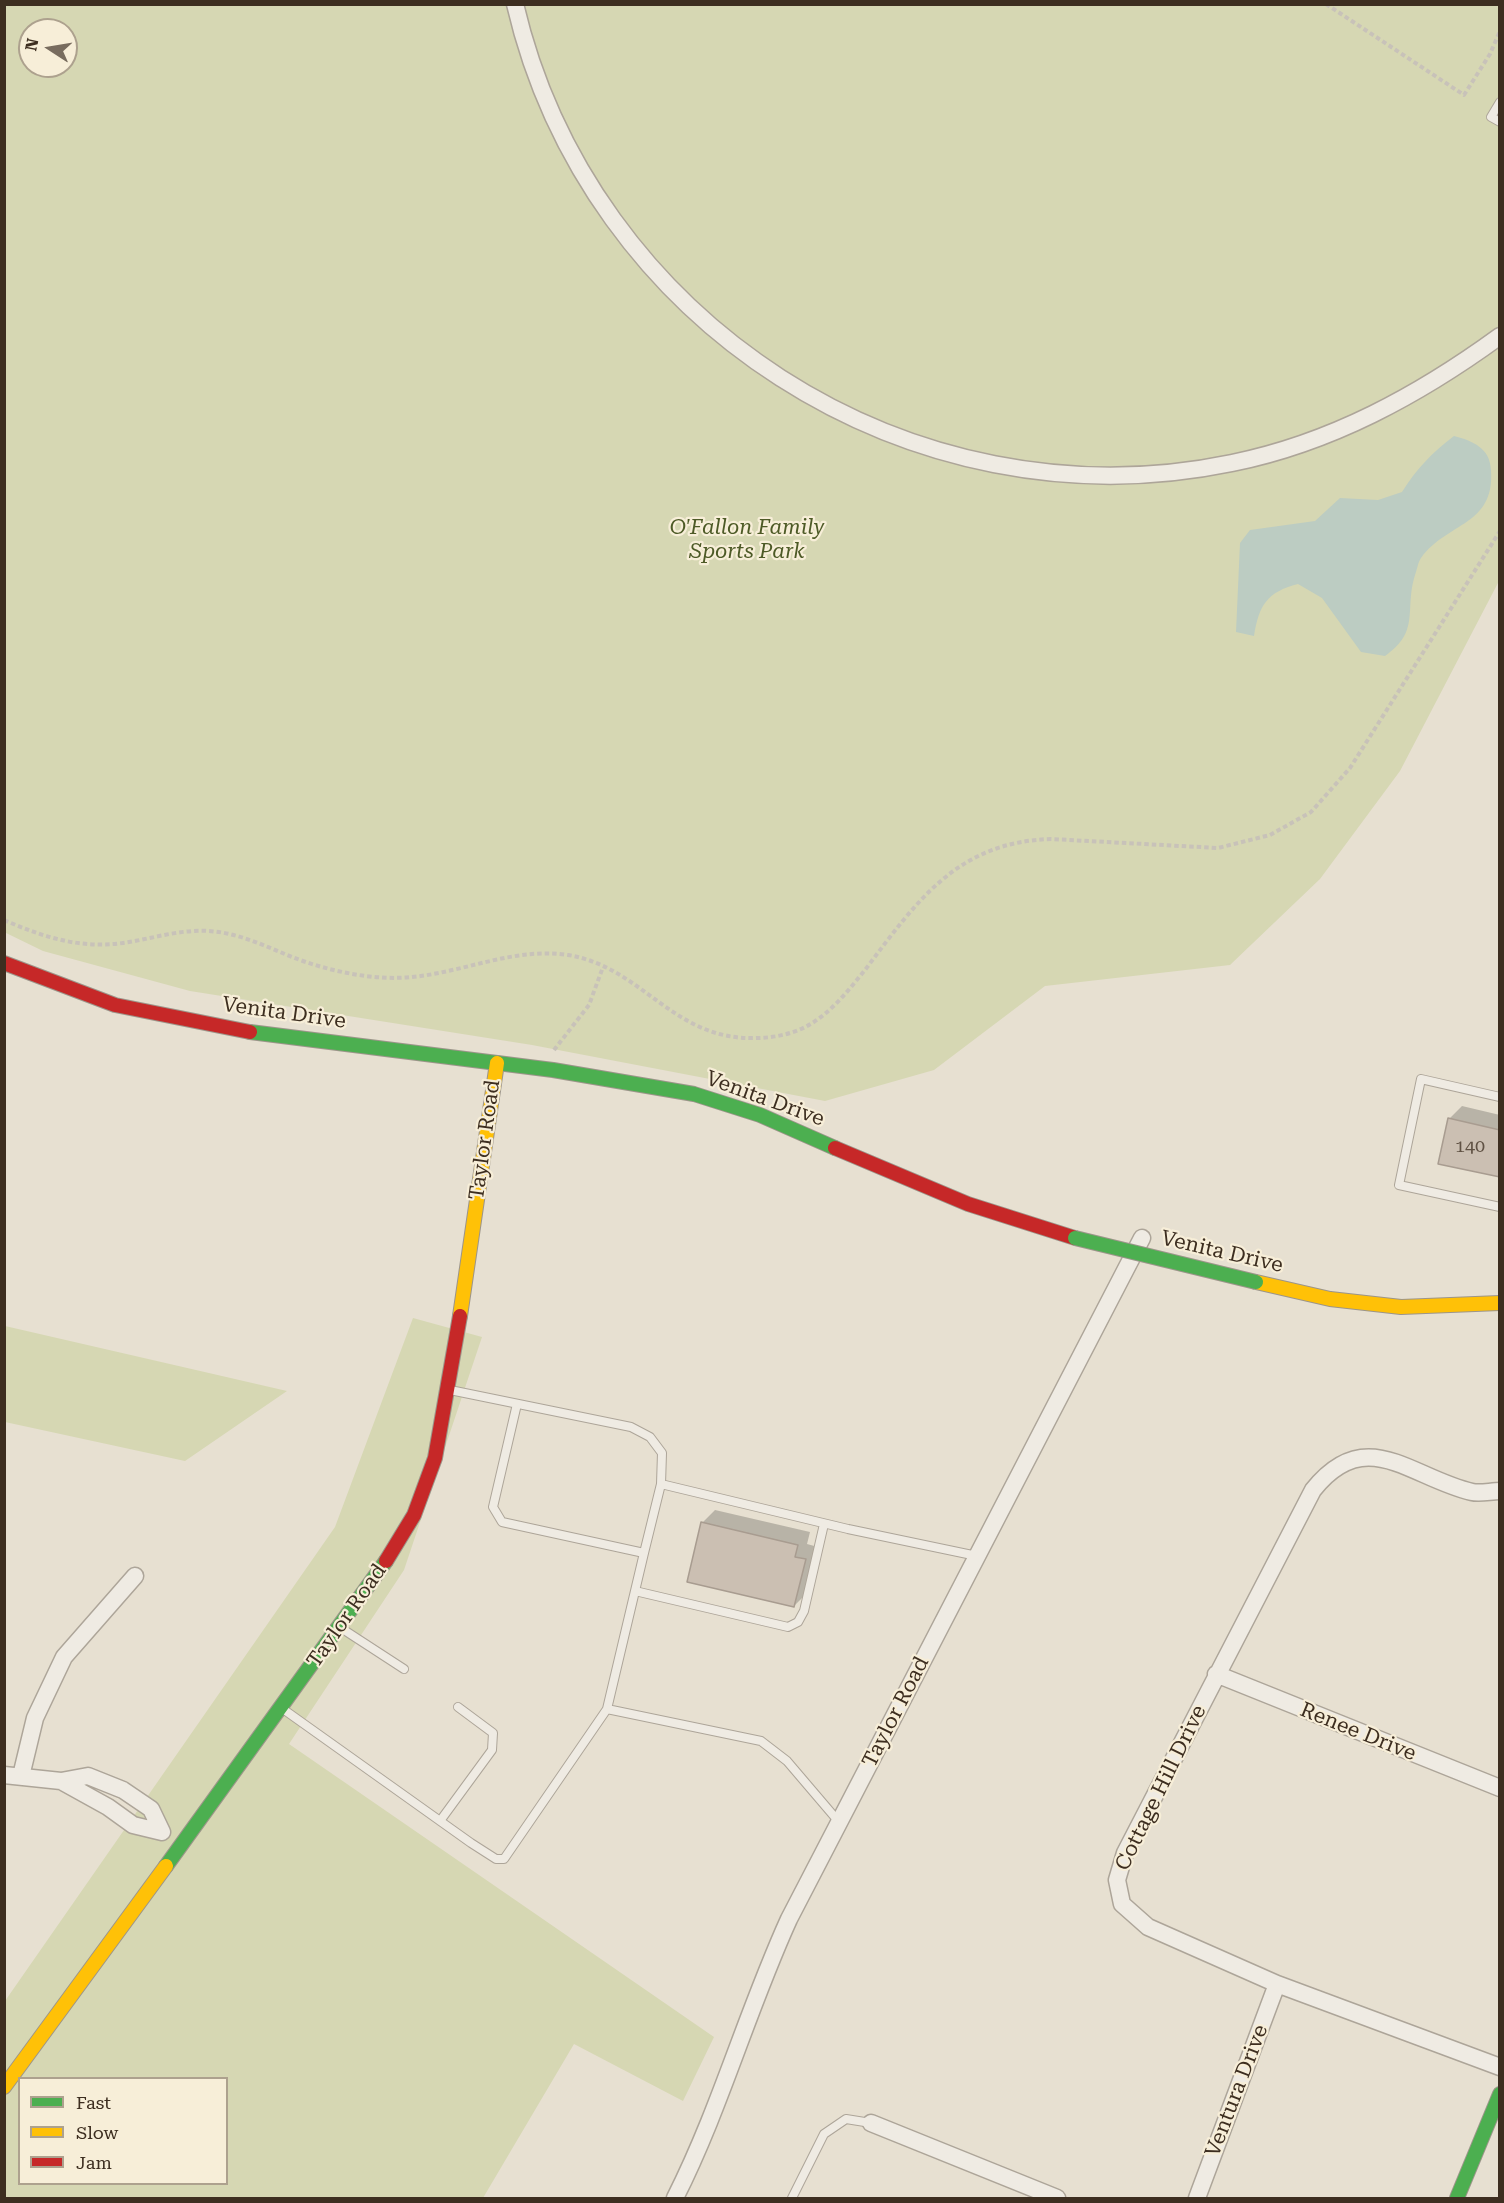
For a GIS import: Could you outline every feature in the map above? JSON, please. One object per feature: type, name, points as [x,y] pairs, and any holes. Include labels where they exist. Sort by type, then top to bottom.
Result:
[{"type":"street","points":[[514,4],[531,62],[552,119],[580,171],[615,224],[652,272],[687,307],[772,373],[819,402],[914,443],[996,464],[1086,475],[1179,472],[1230,464],[1329,435],[1374,414],[1420,390],[1500,336]]},
{"type":"street","name":"Venita Drive","points":[[4,963],[53,984],[130,1009],[264,1033],[497,1063],[696,1094],[750,1112],[927,1189],[1075,1238],[1330,1299],[1401,1307],[1500,1303]]},
{"type":"street","name":"Taylor Road","points":[[4,2087],[375,1580],[414,1515],[435,1458],[449,1390],[497,1063]]},
{"type":"street","name":"Taylor Road","points":[[675,2199],[711,2120],[760,1983],[789,1919],[1142,1238]]},
{"type":"street","name":"Cottage Hill Drive","points":[[1500,1491],[1473,1492],[1382,1458],[1362,1457],[1343,1462],[1325,1474],[1313,1490],[1216,1674],[1125,1853],[1116,1880],[1122,1904],[1148,1927],[1277,1984],[1500,2067]]},
{"type":"street","points":[[135,1576],[64,1657],[35,1718],[13,1775],[61,1781],[88,1776],[123,1790],[151,1809],[162,1833]]},
{"type":"street","name":"Renee Drive","points":[[1216,1674],[1500,1788]]},
{"type":"street","points":[[61,1781],[108,1807],[133,1825],[162,1833],[181,1845]]},
{"type":"street","name":"Ventura Drive","points":[[1197,2199],[1277,1984]]},
{"type":"street","points":[[1457,2199],[1500,2094]]},
{"type":"street","points":[[871,2123],[1057,2199]]},
{"type":"lane","points":[[1500,102],[1491,117],[1500,122]]},
{"type":"lane","points":[[1500,1096],[1421,1079],[1399,1185],[1500,1207]]},
{"type":"lane","points":[[282,1708],[496,1859],[504,1859],[607,1709],[661,1484],[662,1453],[650,1437],[631,1427],[449,1390]]},
{"type":"lane","points":[[517,1404],[493,1507],[496,1515],[502,1521],[644,1552]]},
{"type":"lane","points":[[661,1484],[824,1524],[977,1556]]},
{"type":"lane","points":[[634,1592],[788,1627],[798,1622],[804,1611],[824,1524]]},
{"type":"lane","points":[[340,1627],[404,1669]]},
{"type":"lane","points":[[440,1821],[492,1750],[493,1733],[458,1707]]},
{"type":"lane","points":[[607,1709],[760,1741],[788,1761],[839,1822]]},
{"type":"lane","points":[[792,2199],[824,2134],[846,2119],[871,2123]]},
{"type":"path","points":[[1326,4],[1464,95],[1490,54],[1500,31]]},
{"type":"path","points":[[4,920],[60,942],[92,945],[207,931],[231,934],[326,968],[388,976],[412,977],[508,957],[536,954],[568,955],[625,977],[687,1023],[712,1034],[736,1039],[770,1038],[801,1029],[830,1010],[929,889],[959,866],[986,851],[1024,840],[1051,838],[1218,848],[1270,836],[1311,812],[1350,768],[1500,531]]},
{"type":"path","points":[[552,1054],[555,1045],[589,1005],[603,967]]},
{"type":"green space","name":"O'Fallon Family Sports Park","points":[[4,5],[1499,5],[1499,581],[1400,771],[1320,879],[1230,965],[1045,986],[934,1070],[825,1101],[532,1045],[190,991],[43,951],[4,932]]},
{"type":"green space","points":[[413,1318],[482,1337],[404,1570],[289,1744],[714,2037],[683,2101],[574,2044],[483,2198],[5,2198],[5,2001],[335,1527]]},
{"type":"green space","points":[[5,1326],[287,1391],[185,1461],[5,1422]]},
{"type":"shaded area","points":[[1454,436],[1474,443],[1484,451],[1490,462],[1490,488],[1485,502],[1477,513],[1432,546],[1420,560],[1412,588],[1407,629],[1396,647],[1385,656],[1361,652],[1322,598],[1298,584],[1279,591],[1266,601],[1254,636],[1236,632],[1240,543],[1250,530],[1315,521],[1340,498],[1378,500],[1402,492],[1425,461]]},
{"type":"building","points":[[1448,1118],[1500,1130],[1500,1177],[1438,1164]]},
{"type":"building","points":[[701,1522],[798,1545],[795,1557],[806,1559],[794,1607],[687,1582]]},
{"type":"traffic: fast","points":[[250,1032],[553,1070],[694,1094],[760,1115],[835,1148]]},
{"type":"traffic: fast","points":[[1075,1238],[1256,1282]]},
{"type":"traffic: fast","points":[[166,1866],[386,1561]]},
{"type":"traffic: fast","points":[[1457,2198],[1500,2094]]},
{"type":"traffic: slow","points":[[460,1316],[497,1063]]},
{"type":"traffic: slow","points":[[1256,1282],[1330,1299],[1401,1307],[1500,1303]]},
{"type":"traffic: slow","points":[[4,2087],[166,1866]]},
{"type":"traffic: jam","points":[[4,963],[115,1005],[250,1032]]},
{"type":"traffic: jam","points":[[835,1148],[968,1204],[1075,1238]]},
{"type":"traffic: jam","points":[[386,1561],[414,1515],[435,1458],[460,1316]]}]
